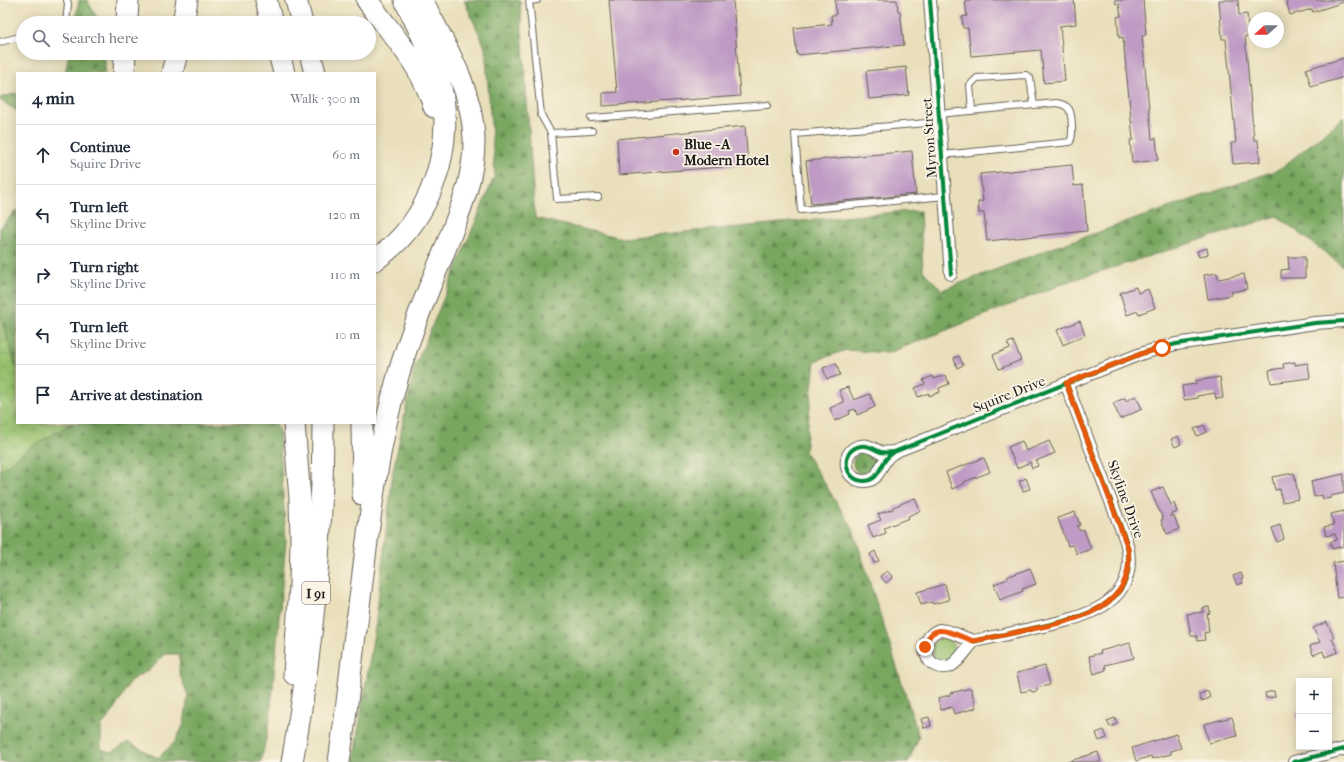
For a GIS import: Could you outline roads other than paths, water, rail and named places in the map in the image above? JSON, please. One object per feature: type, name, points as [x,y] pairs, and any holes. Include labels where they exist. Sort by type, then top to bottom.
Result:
[{"type":"highway","points":[[127,16],[128,0]]},
{"type":"highway","points":[[184,16],[187,0]]},
{"type":"highway","points":[[266,0],[270,16]]},
{"type":"highway","points":[[296,0],[300,16]]},
{"type":"highway","points":[[367,0],[417,69],[430,93],[436,116],[439,141],[437,166],[429,196]]},
{"type":"highway","points":[[376,259],[404,234],[418,215],[429,196],[442,154],[445,128],[444,103],[435,67],[405,0]]},
{"type":"highway","points":[[339,762],[376,477],[388,412],[410,338],[466,192],[473,158],[473,126],[466,92],[457,70],[422,0]]},
{"type":"highway","points":[[126,60],[126,72]]},
{"type":"highway","points":[[172,72],[175,60]]},
{"type":"highway","points":[[281,60],[284,72]]},
{"type":"highway","points":[[312,60],[315,72]]},
{"type":"highway","points":[[292,762],[294,667],[301,546],[294,424]]},
{"type":"highway","name":"I 91","points":[[292,762],[306,678],[316,591],[322,503],[323,424]]},
{"type":"highway","points":[[356,630],[360,584],[363,495],[362,424]]},
{"type":"street","name":"Myron Street","points":[[930,0],[951,274]]},
{"type":"street","name":"Squire Drive","points":[[894,452],[1143,353],[1176,344],[1315,323],[1344,321]]},
{"type":"street","name":"Skyline Drive","points":[[974,641],[1079,618],[1100,608],[1113,598],[1119,592],[1125,581],[1129,563],[1126,541],[1066,383]]},
{"type":"street","points":[[1294,762],[1344,749]]},
{"type":"lane","points":[[67,16],[68,0]]},
{"type":"lane","points":[[537,0],[529,0],[541,115],[551,133],[557,199],[598,197]]},
{"type":"lane","points":[[0,42],[16,38]]},
{"type":"lane","points":[[972,111],[970,85],[977,78],[1026,75],[1030,78],[1034,105]]},
{"type":"lane","points":[[942,155],[1070,142],[1072,137],[1071,112],[1068,107],[1063,104],[1056,103],[972,111],[939,118],[795,134],[801,210],[945,196]]},
{"type":"lane","points":[[591,118],[767,105]]},
{"type":"lane","points":[[551,133],[592,131]]},
{"type":"place","name":"Blue - A Modern Hotel","points":[[676,152]]}]
